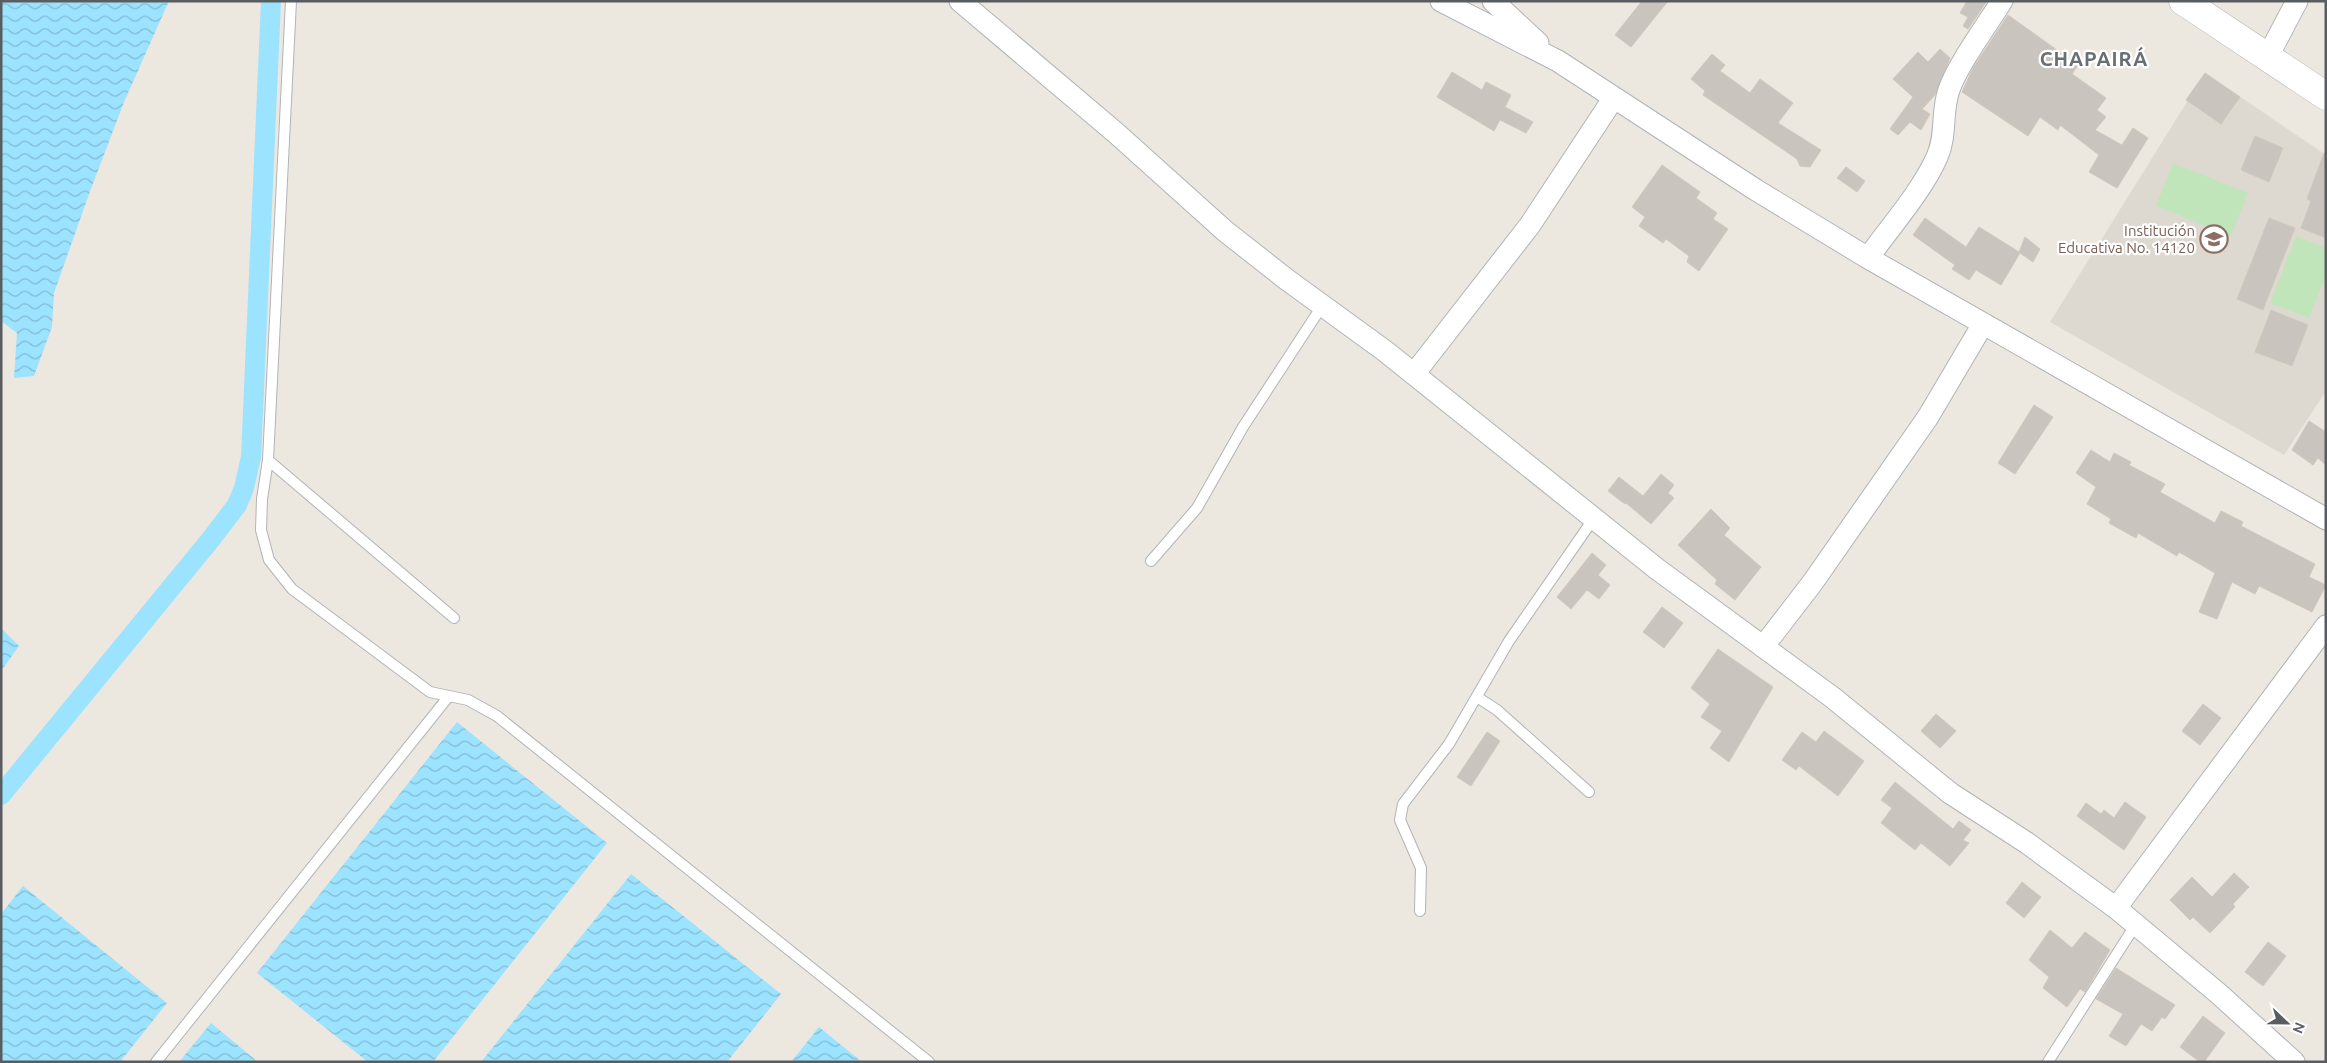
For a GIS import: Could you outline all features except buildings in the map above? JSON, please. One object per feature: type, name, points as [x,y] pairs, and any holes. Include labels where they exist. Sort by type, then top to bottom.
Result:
[{"type":"main road","points":[[2183,1],[2326,96]]},
{"type":"street","points":[[960,1],[1116,133],[1225,231],[1414,374],[1657,569],[1832,697],[1950,793],[2027,843],[2116,908],[2219,994],[2294,1062]]},
{"type":"street","points":[[1441,1],[1558,61],[1613,99],[1868,258],[2326,519]]},
{"type":"street","points":[[1492,1],[1558,61]]},
{"type":"street","points":[[1868,258],[1937,158],[1944,138],[1947,97],[1954,78],[2002,1]]},
{"type":"street","points":[[2267,58],[2297,1]]},
{"type":"street","points":[[1414,374],[1530,225],[1613,99]]},
{"type":"street","points":[[1763,647],[1813,582],[1928,417],[1983,324]]},
{"type":"street","points":[[2116,908],[2305,657],[2326,626]]},
{"type":"lane","points":[[291,1],[268,460],[262,499],[261,530],[270,560],[292,590],[430,692],[468,700],[497,716],[929,1062]]},
{"type":"lane","points":[[1151,561],[1198,508],[1244,428],[1322,306]]},
{"type":"lane","points":[[268,460],[454,618]]},
{"type":"lane","points":[[1420,910],[1421,868],[1400,820],[1403,804],[1449,744],[1509,641],[1594,518]]},
{"type":"lane","points":[[156,1062],[449,696]]},
{"type":"lane","points":[[1478,697],[1497,710],[1589,792]]},
{"type":"lane","points":[[2048,1062],[2136,924]]},
{"type":"shaded area","name":"Institución Educativa No. 14120","points":[[2205,73],[2326,155],[2326,391],[2284,455],[2050,322]]},
{"type":"green space","points":[[2173,163],[2248,193],[2231,236],[2156,206]]},
{"type":"green space","points":[[2296,236],[2326,248],[2326,275],[2309,318],[2270,303]]},
{"type":"water","points":[[1,1],[169,1],[124,102],[89,194],[54,293],[52,327],[34,376],[14,378],[17,333],[1,321]]},
{"type":"water","points":[[1,628],[19,646],[1,671]]},
{"type":"water","points":[[457,722],[607,843],[433,1062],[368,1062],[257,973]]},
{"type":"water","points":[[631,874],[781,994],[727,1062],[481,1062]]},
{"type":"water","points":[[23,886],[167,1003],[120,1062],[1,1062],[1,914]]},
{"type":"water","points":[[211,1023],[258,1062],[179,1062]]},
{"type":"water","points":[[819,1027],[862,1062],[791,1062]]},
{"type":"waterway","points":[[1,795],[211,539],[237,505],[244,488],[251,457],[271,1]]},
{"type":"place","name":"Institución Educativa No. 14120","points":[[2214,239]]},
{"type":"district","name":"CHAPAIRÁ","points":[[2094,58]]}]
